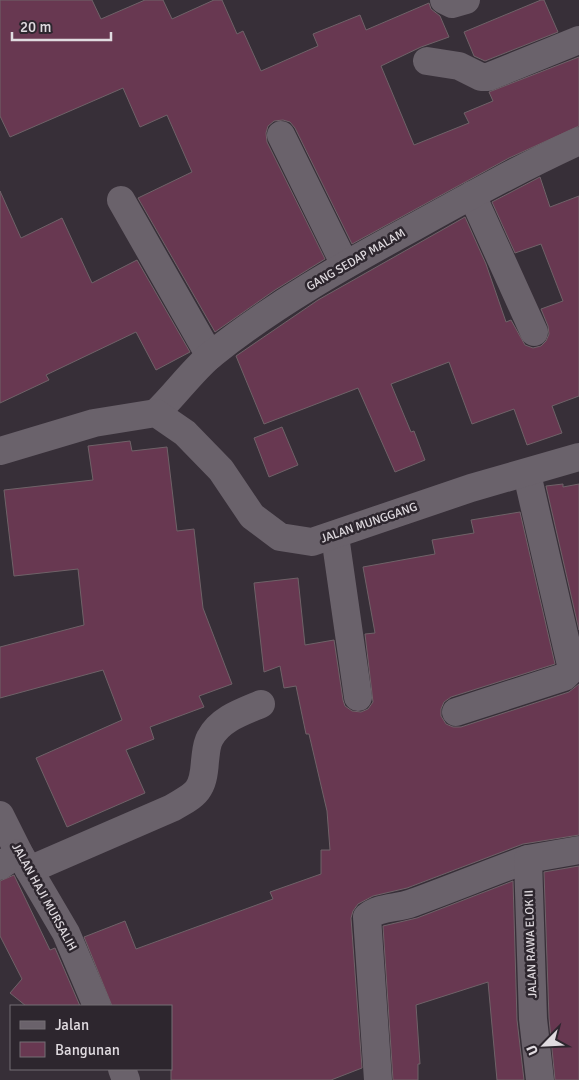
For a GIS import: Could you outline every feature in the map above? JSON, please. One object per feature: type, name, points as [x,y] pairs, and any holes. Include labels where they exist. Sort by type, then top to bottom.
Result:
[{"type":"street","points":[[444,0],[452,4],[466,0]]},
{"type":"street","points":[[427,61],[458,66],[481,77],[488,77],[579,40]]},
{"type":"street","points":[[281,134],[345,265]]},
{"type":"street","name":"GANG SEDAP MALAM","points":[[156,413],[210,356],[291,299],[345,265],[472,195],[533,162],[579,141]]},
{"type":"street","points":[[472,195],[534,332]]},
{"type":"street","points":[[121,200],[210,356]]},
{"type":"street","points":[[0,451],[94,423],[156,413]]},
{"type":"street","name":"JALAN MUNGGANG","points":[[156,413],[185,433],[221,470],[252,516],[280,538],[312,542],[335,536],[471,488],[527,474],[579,457]]},
{"type":"street","points":[[456,712],[564,677],[572,669],[562,617],[527,474]]},
{"type":"street","points":[[335,536],[358,697]]},
{"type":"street","points":[[16,863],[172,808],[193,796],[204,780],[206,750],[210,738],[230,717],[261,704]]},
{"type":"street","name":"JALAN HAJI MURSALIH","points":[[0,815],[16,863],[66,933],[97,1005]]},
{"type":"street","points":[[378,1080],[368,917],[379,910],[410,904],[446,888],[528,860],[579,850]]},
{"type":"street","name":"JALAN RAWA ELOK II","points":[[528,860],[533,1019],[540,1080]]},
{"type":"building","points":[[0,0],[92,0],[101,19],[145,0],[163,0],[172,19],[214,0],[222,0],[237,34],[243,31],[261,71],[318,46],[313,34],[360,15],[366,30],[429,3],[431,9],[440,16],[449,37],[421,47],[381,66],[414,145],[469,123],[464,113],[493,101],[489,92],[579,57],[579,126],[509,158],[352,244],[295,128],[290,122],[283,120],[274,121],[268,126],[266,133],[267,142],[325,259],[275,290],[215,332],[138,198],[192,172],[167,115],[140,127],[123,88],[10,137],[0,116]]},
{"type":"building","points":[[544,0],[558,32],[485,61],[474,56],[464,32]]},
{"type":"building","points":[[540,177],[550,207],[579,196],[579,396],[552,406],[562,433],[527,445],[514,409],[472,424],[449,362],[391,384],[411,432],[414,431],[425,460],[395,472],[358,388],[264,424],[236,356],[318,300],[465,217],[486,264],[506,322],[511,320],[525,345],[533,348],[541,346],[549,334],[541,309],[563,301],[541,244],[515,253],[492,202]]},
{"type":"building","points":[[0,191],[21,238],[62,218],[92,283],[137,260],[190,352],[156,370],[136,332],[46,375],[49,380],[0,403]]},
{"type":"building","points":[[282,427],[298,465],[269,477],[254,438]]},
{"type":"building","points":[[130,441],[132,451],[167,447],[177,531],[194,529],[203,608],[232,684],[199,696],[204,707],[150,727],[154,739],[126,750],[145,793],[67,827],[36,758],[122,720],[103,670],[0,698],[0,647],[84,625],[78,569],[14,576],[4,490],[93,480],[88,446]]},
{"type":"building","points":[[563,484],[563,487],[579,484],[579,630],[546,486]]},
{"type":"building","points":[[520,512],[555,664],[451,697],[444,702],[441,716],[446,724],[453,727],[461,727],[569,692],[579,684],[579,835],[523,844],[407,888],[373,896],[358,904],[351,918],[362,1068],[331,1080],[171,1080],[172,1005],[112,1005],[84,937],[125,921],[136,949],[273,899],[270,892],[321,874],[321,850],[330,850],[327,811],[309,734],[306,734],[296,686],[284,688],[280,666],[264,672],[254,583],[298,578],[305,645],[334,640],[345,706],[352,711],[361,712],[368,709],[373,702],[365,634],[375,633],[363,567],[435,554],[432,540],[474,533],[471,520]]},
{"type":"building","points":[[579,866],[579,1080],[555,1080],[549,1018],[544,872]]},
{"type":"building","points":[[14,875],[50,950],[55,948],[80,1005],[25,1005],[10,993],[22,979],[0,936],[0,881]]},
{"type":"building","points":[[513,881],[517,1020],[524,1080],[497,1080],[488,982],[416,1005],[420,1064],[418,1064],[418,1080],[393,1080],[383,926],[417,918]]}]
